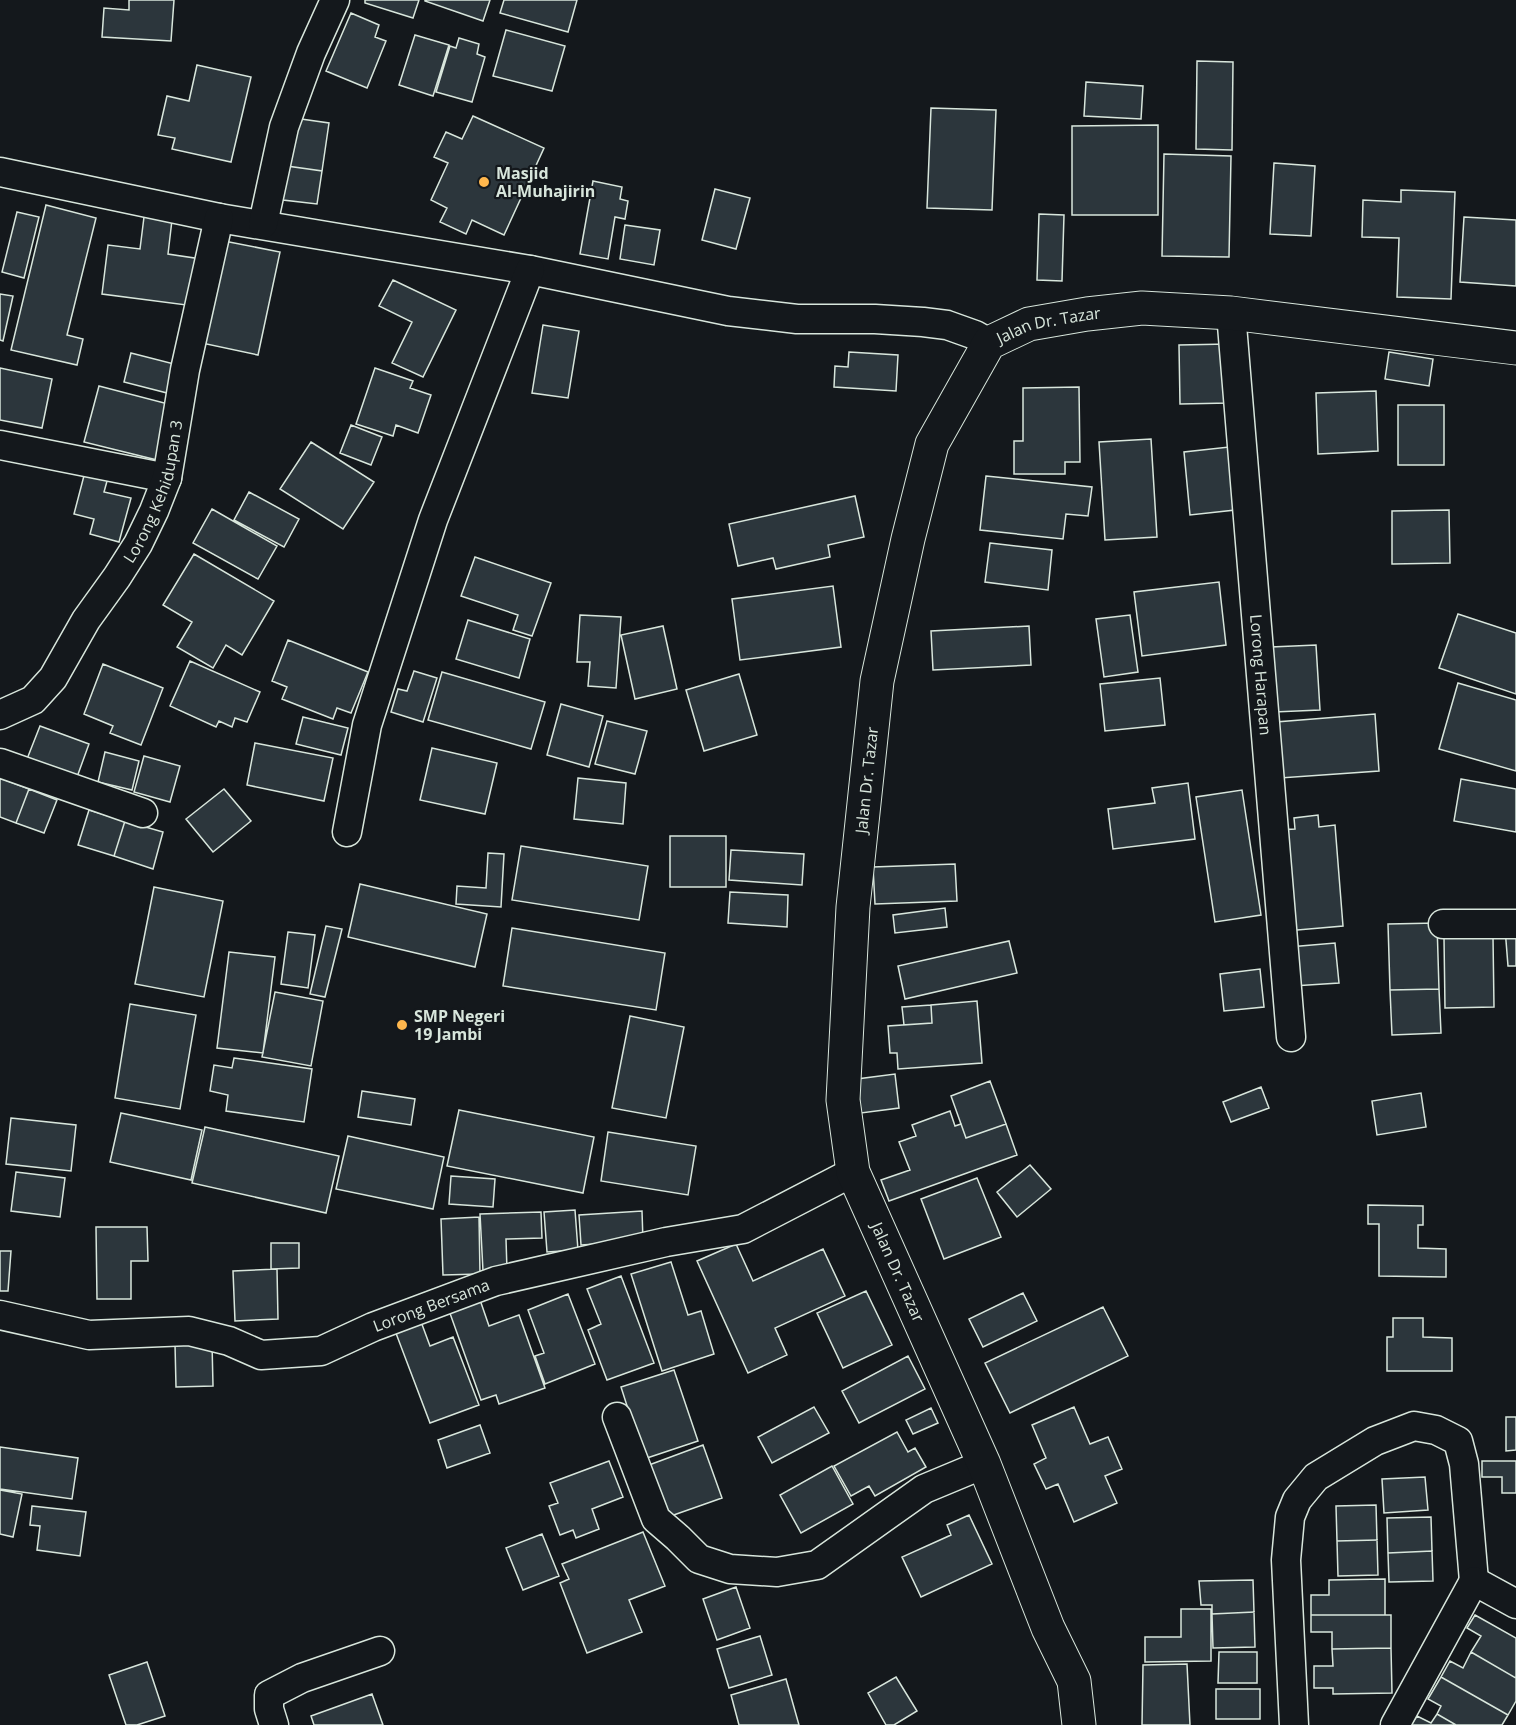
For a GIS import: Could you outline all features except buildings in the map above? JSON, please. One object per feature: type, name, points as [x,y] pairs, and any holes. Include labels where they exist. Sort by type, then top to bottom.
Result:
[{"type":"street","points":[[263,224],[284,127],[310,53],[335,0]]},
{"type":"street","points":[[0,172],[219,218],[530,270],[728,311],[797,319],[875,319],[923,322],[946,325],[975,335],[989,343]]},
{"type":"street","name":"Lorong Kehidupan 3","points":[[0,715],[33,700],[53,678],[86,620],[138,544],[154,512],[167,478],[185,370],[219,218]]},
{"type":"street","points":[[347,832],[367,725],[433,520],[530,270]]},
{"type":"street","name":"Jalan Dr. Tazar","points":[[1079,1725],[1074,1681],[1048,1628],[984,1464],[854,1172],[843,1100],[853,907],[877,681],[908,539],[932,444],[989,343],[1029,324],[1087,314],[1142,308],[1231,313],[1516,348]]},
{"type":"street","name":"Lorong Harapan","points":[[1231,313],[1291,1037]]},
{"type":"street","points":[[0,445],[167,478]]},
{"type":"street","points":[[0,763],[143,813]]},
{"type":"street","points":[[1443,924],[1516,924]]},
{"type":"street","name":"Lorong Bersama","points":[[0,1315],[89,1335],[189,1331],[229,1341],[261,1355],[321,1351],[373,1327],[496,1281],[666,1242],[743,1229],[854,1172]]},
{"type":"street","points":[[617,1417],[656,1519],[699,1559],[730,1569],[777,1572],[817,1565],[924,1490],[984,1464]]},
{"type":"street","points":[[1294,1725],[1286,1560],[1290,1517],[1297,1500],[1316,1477],[1375,1441],[1414,1426],[1436,1430],[1458,1441],[1464,1464],[1474,1581],[1395,1725]]},
{"type":"street","points":[[1474,1581],[1516,1604]]},
{"type":"street","points":[[274,1725],[269,1709],[269,1695],[302,1678],[380,1651]]},
{"type":"place","name":"Masjid Al-Muhajirin","points":[[484,182]]},
{"type":"place","name":"SMP Negeri 19 Jambi","points":[[402,1025]]}]
